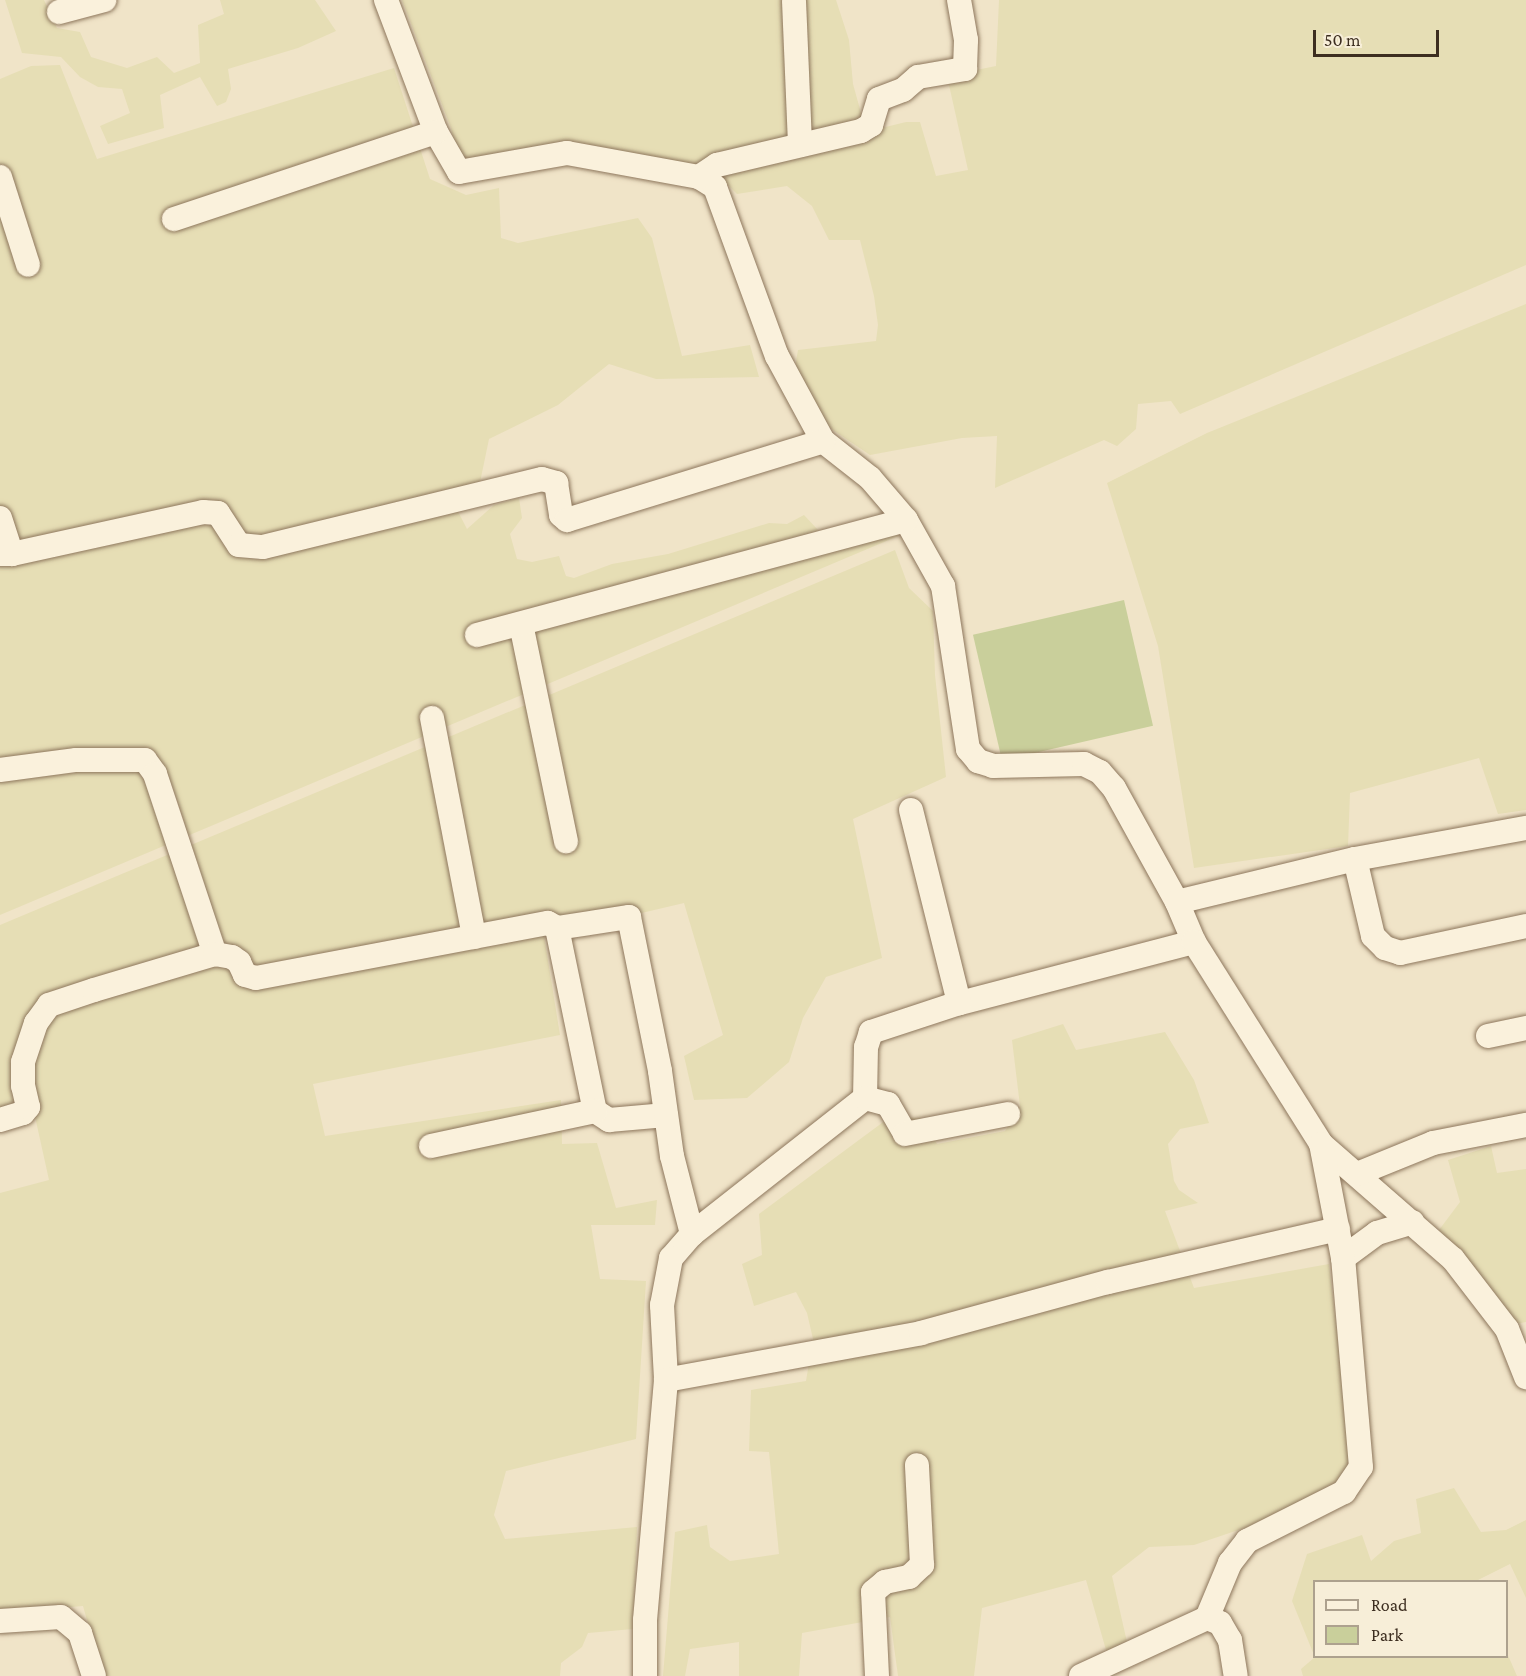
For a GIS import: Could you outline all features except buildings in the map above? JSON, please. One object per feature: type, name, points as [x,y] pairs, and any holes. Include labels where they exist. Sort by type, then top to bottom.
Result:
[{"type":"street","points":[[59,12],[104,0]]},
{"type":"street","points":[[386,0],[436,132],[459,172],[567,153],[699,177],[715,188],[777,356],[823,441],[870,477],[906,520],[943,586],[968,749],[978,761],[993,766],[1084,764],[1100,772],[1114,788],[1177,902],[1194,942],[1322,1144],[1453,1259],[1516,1332],[1526,1377]]},
{"type":"street","points":[[699,177],[717,165],[861,131],[871,125],[879,99],[903,90],[918,77],[965,69],[966,40],[959,0]]},
{"type":"street","points":[[794,1],[800,145]]},
{"type":"street","points":[[174,219],[436,132]]},
{"type":"street","points":[[0,177],[28,265]]},
{"type":"street","points":[[0,518],[6,554],[203,512],[218,513],[239,545],[263,547],[542,479],[556,483],[561,515],[567,520],[823,441]]},
{"type":"street","points":[[477,635],[906,520]]},
{"type":"street","points":[[521,624],[566,842]]},
{"type":"street","points":[[432,718],[474,937]]},
{"type":"street","points":[[0,770],[76,760],[145,760],[155,774],[215,954]]},
{"type":"street","points":[[911,810],[959,1002]]},
{"type":"street","points":[[1177,902],[1355,859],[1526,828]]},
{"type":"street","points":[[1355,859],[1373,936],[1385,948],[1400,953],[1526,926]]},
{"type":"street","points":[[0,1120],[23,1113],[28,1107],[23,1086],[23,1062],[36,1023],[49,1005],[215,954],[232,957],[239,962],[245,975],[255,978],[548,923],[557,928],[629,917],[666,1115],[692,1234]]},
{"type":"street","points":[[557,928],[595,1111]]},
{"type":"street","points":[[865,1098],[866,1047],[871,1032],[959,1002],[1194,942]]},
{"type":"street","points":[[1488,1036],[1526,1028]]},
{"type":"street","points":[[865,1098],[888,1104],[905,1134],[1008,1114]]},
{"type":"street","points":[[645,1676],[645,1620],[666,1380],[662,1305],[671,1258],[692,1234],[865,1098]]},
{"type":"street","points":[[431,1146],[595,1111],[609,1120],[666,1115]]},
{"type":"street","points":[[1358,1174],[1433,1143],[1526,1125]]},
{"type":"street","points":[[1081,1676],[1207,1618],[1230,1563],[1246,1541],[1344,1492],[1361,1467],[1343,1258],[1322,1144]]},
{"type":"street","points":[[1343,1258],[1377,1233],[1412,1222]]},
{"type":"street","points":[[666,1380],[921,1333],[1108,1282],[1338,1229]]},
{"type":"street","points":[[877,1676],[873,1592],[885,1582],[909,1577],[922,1565],[917,1465]]},
{"type":"street","points":[[0,1621],[61,1617],[80,1633],[94,1676]]},
{"type":"street","points":[[1207,1618],[1220,1623],[1230,1640],[1236,1676]]},
{"type":"shaded area","points":[[5,0],[44,0],[57,28],[80,32],[91,57],[127,68],[157,57],[174,73],[200,63],[198,25],[224,14],[220,0],[315,0],[336,31],[298,48],[228,69],[231,89],[226,102],[217,106],[200,77],[160,95],[164,128],[108,144],[100,126],[130,113],[122,89],[98,87],[80,77],[61,57],[22,53]]},
{"type":"shaded area","points":[[402,0],[836,0],[849,40],[853,84],[863,120],[695,173],[670,168],[469,163],[456,152],[451,128]]},
{"type":"shaded area","points":[[999,0],[1526,0],[1526,265],[1180,414],[1171,401],[1138,404],[1136,429],[1117,446],[1104,440],[995,488],[997,436],[962,438],[870,455],[830,428],[795,367],[798,350],[876,341],[878,325],[874,296],[860,240],[829,240],[812,206],[787,186],[737,194],[720,177],[718,168],[906,122],[920,122],[936,176],[968,170],[947,76],[996,66]]},
{"type":"shaded area","points":[[60,65],[97,159],[394,68],[430,179],[466,195],[499,188],[501,238],[518,243],[638,218],[652,238],[682,356],[750,345],[759,377],[656,379],[609,364],[558,405],[489,439],[478,492],[451,498],[467,529],[494,505],[519,498],[522,518],[510,534],[517,559],[532,562],[559,556],[566,576],[574,578],[612,564],[668,554],[769,523],[787,524],[804,515],[819,531],[868,525],[903,534],[0,915],[0,79],[31,66]]},
{"type":"shaded area","points":[[1526,304],[1526,810],[1498,814],[1479,758],[1350,793],[1348,846],[1194,868],[1158,646],[1107,483],[1207,433]]},
{"type":"shaded area","points":[[895,550],[909,588],[933,611],[935,675],[946,777],[853,819],[882,958],[826,977],[803,1018],[789,1062],[747,1098],[694,1100],[684,1056],[723,1035],[684,903],[544,936],[560,1035],[313,1084],[325,1136],[561,1100],[562,1144],[597,1143],[616,1208],[657,1200],[655,1225],[591,1225],[600,1279],[646,1281],[636,1439],[506,1471],[494,1515],[505,1539],[637,1527],[633,1629],[588,1633],[582,1647],[561,1663],[560,1676],[103,1676],[83,1606],[0,1613],[0,1193],[49,1180],[32,1103],[0,1110],[0,925]]},
{"type":"shaded area","points":[[1063,1024],[1076,1050],[1165,1032],[1194,1080],[1209,1123],[1180,1129],[1168,1144],[1174,1181],[1179,1190],[1198,1203],[1165,1211],[1194,1288],[1329,1264],[1353,1470],[1327,1500],[1194,1545],[1149,1547],[1112,1576],[1129,1651],[1108,1657],[1086,1580],[982,1608],[974,1676],[898,1676],[890,1617],[802,1633],[799,1676],[739,1676],[739,1642],[690,1649],[685,1676],[663,1676],[675,1532],[707,1525],[710,1547],[730,1561],[779,1554],[769,1452],[749,1451],[751,1390],[806,1381],[813,1339],[807,1313],[796,1292],[754,1306],[742,1264],[762,1255],[759,1214],[890,1117],[922,1118],[937,1144],[1005,1131],[1020,1106],[1012,1040]]},
{"type":"shaded area","points":[[1491,1146],[1497,1173],[1526,1169],[1526,1322],[1516,1324],[1439,1230],[1460,1202],[1448,1160]]},
{"type":"shaded area","points":[[1454,1488],[1481,1532],[1506,1530],[1526,1520],[1526,1598],[1510,1564],[1478,1580],[1313,1580],[1313,1653],[1292,1601],[1307,1554],[1362,1535],[1371,1561],[1394,1541],[1421,1533],[1416,1499]]},
{"type":"shaded area","points":[[1508,1655],[1517,1676],[1303,1676],[1301,1669],[1314,1658],[1508,1658]]},
{"type":"green space","points":[[1124,600],[1153,726],[1002,761],[973,635]]}]
